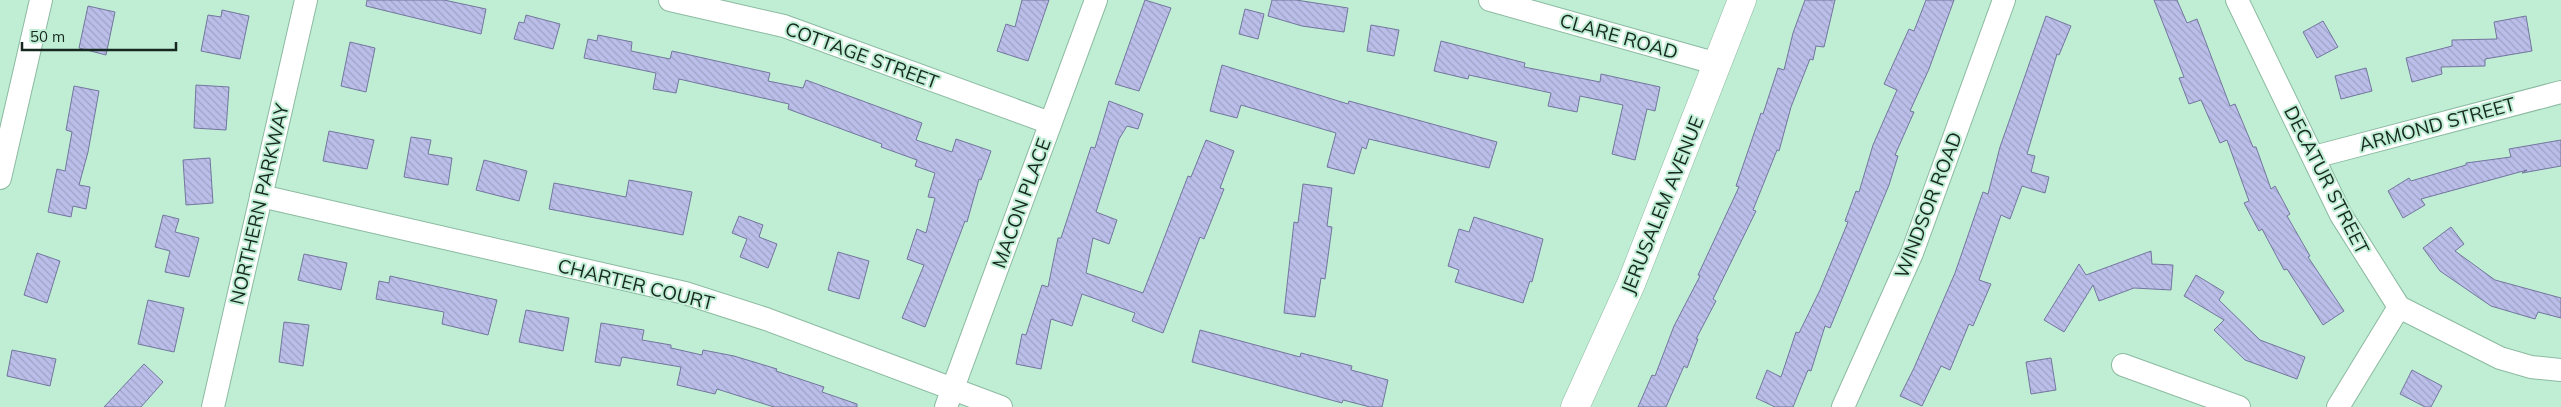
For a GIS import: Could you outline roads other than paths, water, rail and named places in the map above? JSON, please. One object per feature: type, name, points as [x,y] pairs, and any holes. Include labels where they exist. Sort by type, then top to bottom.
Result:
[{"type":"main road","name":"JERUSALEM AVENUE","points":[[1575,407],[1631,284],[1742,0]]},
{"type":"street","points":[[0,178],[41,0]]},
{"type":"street","name":"NORTHERN PARKWAY","points":[[213,407],[306,0]]},
{"type":"street","name":"COTTAGE STREET","points":[[670,0],[784,26],[1050,123]]},
{"type":"street","name":"MACON PLACE","points":[[949,398],[1096,0]]},
{"type":"street","name":"CLARE ROAD","points":[[1490,0],[1718,64]]},
{"type":"street","name":"WINDSOR ROAD","points":[[1843,407],[1912,253],[2004,0]]},
{"type":"street","name":"DECATUR STREET","points":[[2237,0],[2314,156],[2341,216],[2400,307]]},
{"type":"street","name":"ARMOND STREET","points":[[2314,156],[2561,92]]},
{"type":"street","name":"CHARTER COURT","points":[[261,196],[685,293],[766,319],[949,398],[1001,407]]},
{"type":"street","points":[[2338,407],[2400,307],[2500,358],[2531,367],[2561,370]]},
{"type":"street","points":[[2123,365],[2239,407]]}]
